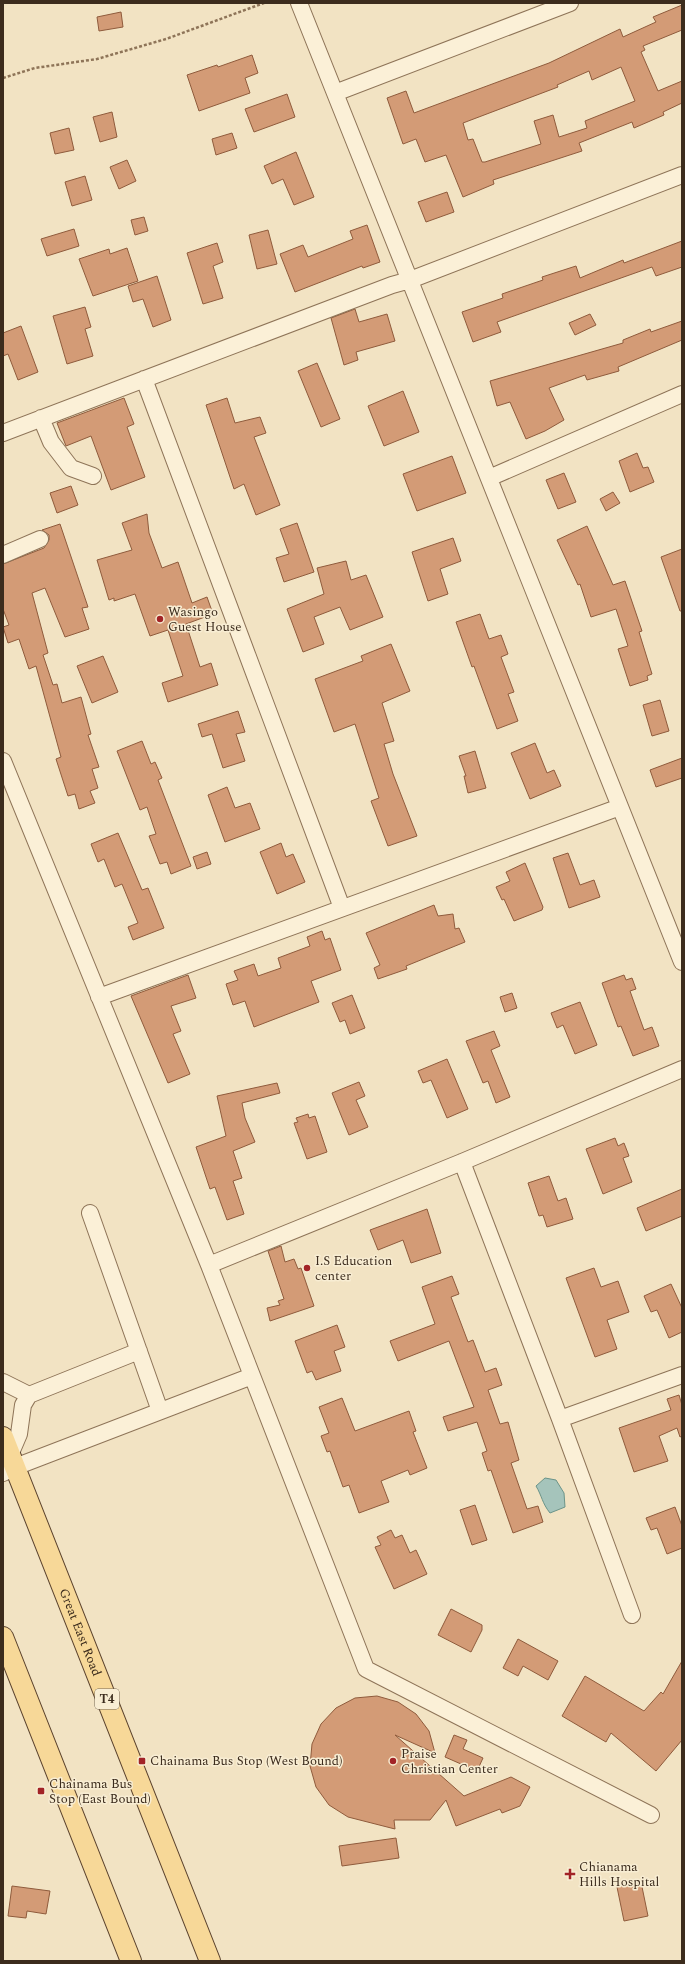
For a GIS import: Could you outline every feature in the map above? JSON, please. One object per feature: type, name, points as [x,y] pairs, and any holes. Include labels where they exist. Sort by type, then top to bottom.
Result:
[{"type":"main road","name":"Great East Road","points":[[8,1458],[210,1961]]},
{"type":"main road","points":[[3,1637],[131,1961]]},
{"type":"street","points":[[299,3],[682,962]]},
{"type":"street","points":[[335,93],[570,3]]},
{"type":"street","points":[[3,433],[392,285],[410,280],[682,174]]},
{"type":"street","points":[[144,379],[342,908]]},
{"type":"street","points":[[489,478],[682,394]]},
{"type":"street","points":[[41,418],[51,442],[71,468],[93,476]]},
{"type":"street","points":[[3,555],[40,539]]},
{"type":"street","points":[[3,761],[209,1265],[366,1669],[651,1815]]},
{"type":"street","points":[[99,997],[620,807]]},
{"type":"street","points":[[209,1265],[462,1162],[682,1069]]},
{"type":"street","points":[[462,1162],[560,1419],[632,1616]]},
{"type":"street","points":[[90,1213],[160,1411]]},
{"type":"street","points":[[8,1458],[19,1434],[23,1405],[29,1394],[139,1351]]},
{"type":"street","points":[[560,1419],[682,1375]]},
{"type":"street","points":[[8,1458],[160,1411],[252,1376]]},
{"type":"street","points":[[3,1382],[29,1394]]},
{"type":"path","points":[[3,78],[35,68],[97,58],[166,39],[264,3]]},
{"type":"water","points":[[545,1478],[556,1480],[564,1493],[565,1507],[550,1513],[545,1506],[536,1486]]},
{"type":"building","points":[[682,5],[682,30],[643,46],[645,50],[641,52],[658,91],[682,81],[682,103],[663,112],[664,115],[634,128],[632,122],[579,143],[582,151],[493,180],[494,184],[463,197],[446,155],[425,162],[416,139],[403,144],[387,98],[406,91],[414,113],[549,63],[620,29],[623,37],[656,22],[653,17]],"holes":[[[621,67],[635,101],[585,121],[587,128],[559,137],[553,115],[534,121],[541,144],[485,162],[482,162],[473,139],[468,140],[463,123],[558,87],[557,85],[589,71],[592,80]]]},
{"type":"building","points":[[121,12],[123,27],[99,31],[97,17]]},
{"type":"building","points":[[252,55],[258,73],[245,78],[250,93],[199,111],[187,75],[217,65],[218,67]]},
{"type":"building","points":[[287,94],[295,117],[254,132],[245,109]]},
{"type":"building","points":[[112,112],[117,137],[100,142],[93,117]]},
{"type":"building","points":[[69,128],[74,150],[55,154],[50,133]]},
{"type":"building","points":[[232,133],[237,148],[216,155],[212,139]]},
{"type":"building","points":[[296,152],[314,197],[294,205],[283,179],[272,184],[264,166]]},
{"type":"building","points":[[127,160],[136,181],[119,189],[110,167]]},
{"type":"building","points":[[85,176],[92,200],[72,206],[65,182]]},
{"type":"building","points":[[447,192],[454,212],[426,222],[418,202]]},
{"type":"building","points":[[144,217],[148,231],[135,235],[131,220]]},
{"type":"building","points":[[367,225],[380,262],[363,268],[362,266],[295,292],[280,254],[303,245],[308,257],[353,239],[350,231]]},
{"type":"building","points":[[74,229],[79,246],[47,256],[41,239]]},
{"type":"building","points":[[268,230],[277,264],[257,269],[249,235]]},
{"type":"building","points":[[682,241],[682,267],[656,276],[652,267],[497,322],[501,332],[473,342],[462,312],[503,298],[502,294],[543,280],[542,277],[576,266],[580,278],[623,260],[624,263]]},
{"type":"building","points":[[217,243],[223,262],[213,266],[223,298],[203,304],[187,253]]},
{"type":"building","points":[[127,248],[138,281],[93,296],[79,259],[109,249],[110,254]]},
{"type":"building","points":[[157,276],[171,320],[153,327],[143,299],[133,302],[128,286]]},
{"type":"building","points":[[85,307],[91,327],[85,329],[93,356],[67,364],[53,316]]},
{"type":"building","points":[[355,309],[359,322],[387,314],[395,341],[356,352],[358,360],[344,365],[331,318]]},
{"type":"building","points":[[590,314],[596,325],[575,335],[569,323]]},
{"type":"building","points":[[682,321],[682,340],[618,367],[619,371],[587,380],[585,375],[549,388],[564,420],[545,431],[526,439],[510,402],[497,406],[490,381],[623,343],[623,340],[650,329],[651,332]]},
{"type":"building","points":[[21,326],[38,372],[18,380],[8,354],[3,356],[3,333]]},
{"type":"building","points":[[317,363],[340,419],[321,427],[298,371]]},
{"type":"building","points":[[403,391],[419,432],[384,446],[368,406]]},
{"type":"building","points":[[124,398],[134,424],[127,427],[145,477],[111,490],[91,436],[66,446],[57,423]]},
{"type":"building","points":[[227,398],[235,423],[260,417],[266,433],[254,437],[280,505],[256,515],[244,484],[234,489],[206,405]]},
{"type":"building","points":[[637,453],[643,468],[648,467],[654,482],[630,492],[619,461]]},
{"type":"building","points":[[452,456],[466,493],[417,511],[403,474]]},
{"type":"building","points":[[564,473],[576,502],[558,509],[546,480]]},
{"type":"building","points":[[71,486],[78,505],[57,513],[50,493]]},
{"type":"building","points":[[613,492],[620,503],[606,511],[600,499]]},
{"type":"building","points":[[147,514],[149,533],[162,568],[178,562],[192,603],[207,597],[213,614],[186,624],[200,667],[211,663],[218,685],[168,702],[162,683],[183,676],[168,630],[150,636],[135,594],[114,601],[114,598],[109,600],[97,560],[132,550],[122,523]]},
{"type":"building","points":[[297,523],[314,572],[284,582],[276,558],[289,554],[280,529]]},
{"type":"building","points":[[60,524],[88,607],[82,608],[89,629],[65,637],[45,588],[32,593],[48,653],[43,655],[53,685],[57,684],[62,703],[81,697],[91,734],[88,735],[99,767],[92,769],[98,788],[90,791],[95,803],[79,809],[75,794],[68,796],[56,759],[61,757],[36,666],[29,669],[19,639],[8,643],[3,627],[9,625],[3,609],[3,564],[44,548],[49,540],[49,535],[42,530]]},
{"type":"building","points":[[587,526],[613,585],[625,581],[642,631],[639,632],[652,674],[647,676],[648,680],[630,686],[618,649],[628,646],[616,609],[591,617],[580,584],[578,585],[557,540]]},
{"type":"building","points":[[453,538],[461,561],[440,569],[448,594],[428,601],[412,552]]},
{"type":"building","points":[[682,549],[682,611],[680,611],[661,557]]},
{"type":"building","points":[[346,561],[351,580],[366,575],[383,617],[350,630],[340,607],[314,617],[324,644],[303,652],[287,609],[324,594],[317,568]]},
{"type":"building","points":[[480,614],[489,639],[501,635],[508,654],[501,657],[514,692],[508,694],[518,721],[497,729],[456,622]]},
{"type":"building","points":[[391,644],[410,691],[382,703],[394,741],[384,744],[393,774],[417,836],[388,846],[371,801],[379,798],[355,724],[334,732],[315,679],[363,661],[361,656]]},
{"type":"building","points":[[103,656],[118,692],[92,703],[77,666]]},
{"type":"building","points":[[660,700],[669,731],[652,736],[643,705]]},
{"type":"building","points":[[238,711],[245,732],[236,734],[245,761],[223,768],[212,734],[202,737],[198,724]]},
{"type":"building","points":[[142,741],[151,764],[155,762],[162,778],[158,780],[191,866],[171,874],[167,862],[160,864],[149,836],[156,834],[147,807],[140,810],[117,751]]},
{"type":"building","points":[[535,743],[547,773],[554,770],[561,786],[530,799],[511,753]]},
{"type":"building","points":[[475,751],[486,788],[468,793],[464,776],[466,776],[459,756]]},
{"type":"building","points":[[682,758],[682,778],[656,787],[650,770]]},
{"type":"building","points":[[227,787],[235,808],[250,803],[260,829],[225,842],[208,795]]},
{"type":"building","points":[[118,833],[142,890],[148,888],[164,928],[133,940],[128,927],[138,923],[122,884],[115,887],[104,859],[98,862],[91,844]]},
{"type":"building","points":[[281,843],[286,857],[293,854],[305,882],[277,894],[260,852]]},
{"type":"building","points":[[207,852],[211,864],[197,869],[193,857]]},
{"type":"building","points":[[568,853],[580,885],[594,880],[600,897],[569,908],[553,858]]},
{"type":"building","points":[[525,863],[543,907],[542,910],[514,921],[504,899],[502,900],[496,887],[510,881],[506,872]]},
{"type":"building","points":[[434,905],[438,916],[453,914],[455,929],[459,928],[465,942],[406,966],[407,969],[378,979],[374,968],[380,965],[366,933]]},
{"type":"building","points":[[322,931],[325,940],[330,938],[341,970],[311,981],[319,1002],[254,1027],[245,1001],[233,1005],[226,984],[238,980],[234,971],[254,964],[258,976],[281,968],[278,958],[310,946],[307,937]]},
{"type":"building","points":[[188,975],[196,998],[171,1006],[181,1031],[173,1034],[190,1074],[168,1083],[131,996]]},
{"type":"building","points":[[624,975],[626,980],[632,978],[636,989],[630,991],[644,1030],[652,1027],[659,1046],[633,1056],[621,1026],[618,1027],[602,983]]},
{"type":"building","points":[[512,993],[517,1008],[505,1012],[500,997]]},
{"type":"building","points":[[352,995],[365,1028],[350,1034],[345,1020],[340,1022],[332,1003]]},
{"type":"building","points":[[580,1002],[597,1045],[575,1054],[563,1025],[557,1028],[551,1013]]},
{"type":"building","points":[[494,1031],[500,1046],[491,1050],[510,1097],[496,1103],[488,1081],[483,1083],[466,1041]]},
{"type":"building","points":[[447,1059],[468,1109],[447,1118],[431,1080],[423,1083],[418,1071]]},
{"type":"building","points":[[359,1082],[365,1096],[356,1100],[368,1127],[349,1135],[332,1093]]},
{"type":"building","points":[[277,1083],[280,1093],[242,1103],[245,1118],[255,1142],[233,1151],[242,1178],[233,1181],[244,1214],[227,1220],[215,1187],[210,1189],[196,1147],[226,1136],[217,1096]]},
{"type":"building","points":[[308,1114],[309,1118],[315,1116],[327,1152],[307,1159],[294,1123],[298,1122],[296,1118]]},
{"type":"building","points":[[615,1138],[618,1146],[624,1143],[629,1156],[623,1158],[632,1182],[603,1194],[586,1149]]},
{"type":"building","points":[[549,1176],[558,1201],[566,1198],[573,1219],[547,1227],[543,1215],[539,1216],[528,1183]]},
{"type":"building","points":[[682,1189],[682,1216],[646,1231],[637,1208]]},
{"type":"building","points":[[427,1209],[441,1253],[411,1263],[403,1240],[378,1250],[370,1230]]},
{"type":"building","points":[[281,1246],[285,1262],[294,1259],[298,1269],[301,1268],[314,1306],[270,1321],[267,1308],[280,1305],[278,1301],[284,1299],[268,1251]]},
{"type":"building","points":[[594,1268],[601,1287],[618,1281],[629,1312],[607,1320],[617,1349],[595,1357],[566,1278]]},
{"type":"building","points":[[452,1276],[459,1294],[451,1297],[468,1342],[473,1340],[485,1372],[496,1368],[502,1385],[488,1390],[500,1424],[508,1422],[519,1460],[511,1463],[527,1509],[538,1506],[543,1522],[513,1533],[491,1470],[488,1471],[482,1453],[487,1451],[477,1422],[448,1431],[443,1417],[474,1407],[449,1341],[398,1361],[390,1341],[435,1324],[422,1287]]},
{"type":"building","points":[[671,1284],[682,1308],[682,1332],[669,1338],[657,1310],[651,1312],[644,1296]]},
{"type":"building","points":[[337,1325],[345,1347],[334,1351],[341,1371],[316,1380],[312,1371],[307,1373],[295,1341]]},
{"type":"building","points":[[679,1395],[682,1405],[682,1436],[680,1437],[677,1428],[659,1436],[668,1461],[634,1472],[619,1428],[671,1410],[667,1399]]},
{"type":"building","points":[[342,1398],[355,1431],[409,1411],[416,1431],[413,1432],[427,1468],[410,1475],[408,1470],[381,1481],[389,1502],[359,1513],[349,1485],[343,1487],[330,1451],[327,1452],[321,1436],[329,1433],[319,1407]]},
{"type":"building","points":[[475,1505],[487,1540],[472,1545],[460,1510]]},
{"type":"building","points":[[675,1507],[682,1526],[682,1548],[667,1554],[657,1528],[651,1530],[646,1518]]},
{"type":"building","points":[[391,1530],[395,1538],[402,1535],[410,1553],[416,1550],[427,1574],[394,1589],[375,1547],[381,1545],[377,1537]]},
{"type":"building","points":[[451,1609],[482,1625],[482,1630],[471,1652],[438,1635]]},
{"type":"building","points":[[518,1639],[558,1661],[548,1680],[523,1666],[518,1676],[503,1668]]},
{"type":"building","points":[[682,1661],[682,1740],[656,1771],[611,1733],[606,1742],[562,1716],[585,1676],[644,1711],[661,1692],[663,1694]]},
{"type":"building","points":[[377,1696],[398,1702],[416,1714],[429,1731],[435,1753],[395,1735],[464,1796],[511,1777],[530,1787],[520,1806],[502,1813],[500,1809],[456,1826],[446,1800],[430,1820],[394,1820],[395,1829],[348,1817],[329,1805],[316,1787],[310,1766],[312,1744],[321,1724],[336,1708],[355,1698]]},
{"type":"building","points":[[454,1735],[467,1740],[463,1749],[483,1758],[477,1771],[445,1757]]},
{"type":"building","points":[[396,1838],[399,1858],[342,1866],[339,1846]]},
{"type":"building","points":[[641,1882],[648,1916],[624,1921],[617,1887]]},
{"type":"building","points":[[12,1886],[50,1891],[46,1914],[27,1911],[26,1918],[8,1916]]},
{"type":"place","name":"Wasingo Guest House","points":[[160,619]]},
{"type":"place","name":"I.S Education center","points":[[307,1268]]},
{"type":"place","name":"Chainama Bus Stop (West Bound)","points":[[142,1761]]},
{"type":"place","name":"Praise Christian Center","points":[[393,1761]]},
{"type":"place","name":"Chainama Bus Stop (East Bound)","points":[[41,1791]]},
{"type":"place","name":"Chianama Hills Hospital","points":[[570,1874]]}]
